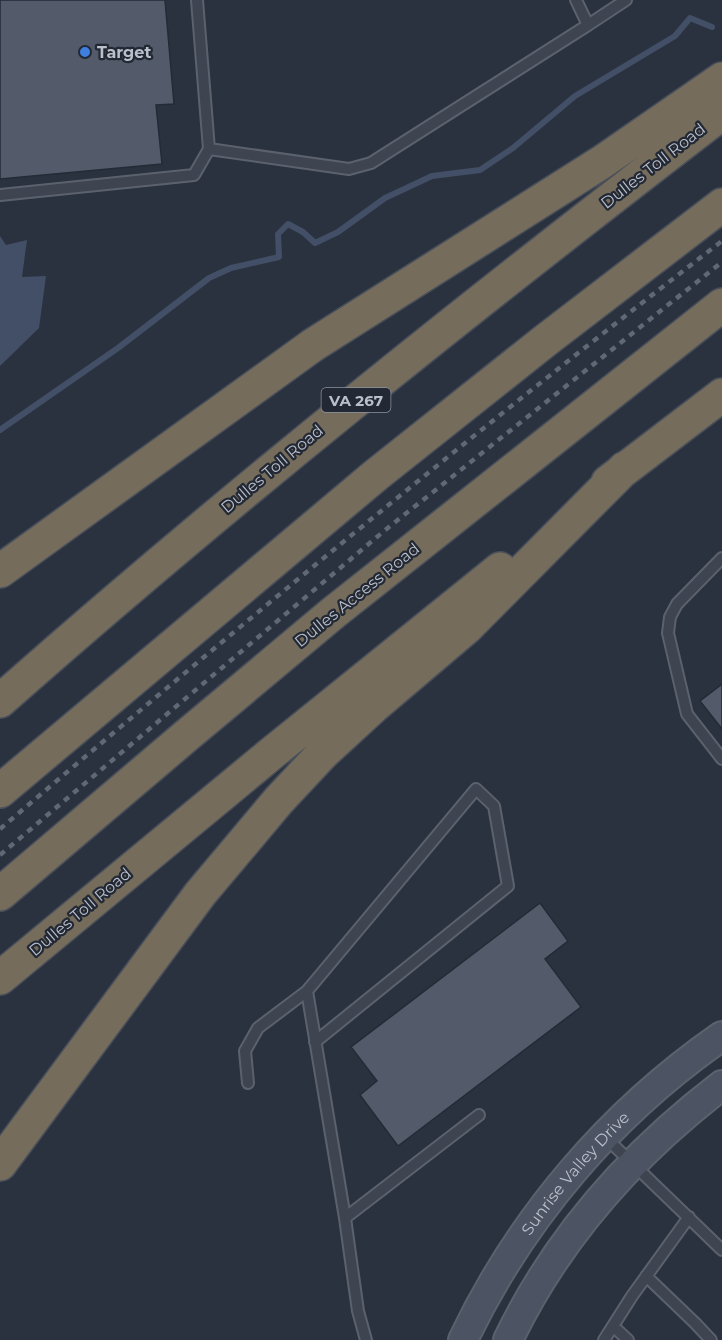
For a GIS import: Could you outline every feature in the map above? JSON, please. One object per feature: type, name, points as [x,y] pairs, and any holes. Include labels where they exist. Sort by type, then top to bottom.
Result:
[{"type":"highway","points":[[0,571],[313,345],[575,180],[722,79]]},
{"type":"highway","name":"Dulles Toll Road","points":[[0,701],[195,533],[369,389],[722,113]]},
{"type":"highway","points":[[0,791],[376,475],[546,340],[722,205]]},
{"type":"highway","name":"Dulles Access Road","points":[[0,894],[333,613],[722,305]]},
{"type":"highway","name":"Dulles Toll Road","points":[[0,978],[331,704],[626,468],[722,395]]},
{"type":"highway","points":[[0,1164],[207,885],[279,800],[323,753],[365,714],[466,628],[626,468]]},
{"type":"main road","name":"Sunrise Valley Drive","points":[[463,1340],[488,1291],[529,1226],[551,1197],[604,1136],[648,1094],[722,1036]]},
{"type":"main road","points":[[508,1340],[529,1301],[587,1216],[631,1164],[675,1123],[722,1085]]},
{"type":"lane","points":[[0,195],[194,175],[209,149],[196,0]]},
{"type":"lane","points":[[576,0],[588,25]]},
{"type":"lane","points":[[209,149],[349,169],[371,163],[626,0]]},
{"type":"lane","points":[[722,558],[677,604],[668,625],[671,650],[687,714],[722,759]]},
{"type":"lane","points":[[248,1083],[246,1051],[258,1028],[308,991],[476,789],[494,806],[508,886],[315,1042]]},
{"type":"lane","points":[[308,991],[358,1311],[366,1340]]},
{"type":"lane","points":[[345,1218],[479,1115]]},
{"type":"lane","points":[[604,1136],[722,1250]]},
{"type":"lane","points":[[604,1340],[646,1276],[689,1217]]},
{"type":"lane","points":[[646,1276],[711,1340]]},
{"type":"lane","points":[[613,1326],[628,1340]]},
{"type":"water","points":[[0,236],[6,245],[27,240],[22,277],[46,276],[39,328],[0,366]]},
{"type":"building","name":"Target","points":[[0,0],[165,0],[174,104],[156,105],[162,164],[0,179]]},
{"type":"building","points":[[722,684],[722,729],[700,701]]},
{"type":"building","points":[[540,903],[568,941],[545,959],[581,1007],[398,1146],[360,1095],[377,1081],[351,1047]]},
{"type":"waterway","points":[[0,430],[118,348],[209,278],[231,268],[279,257],[278,234],[288,224],[303,232],[315,243],[338,232],[385,198],[432,176],[480,170],[513,148],[575,96],[675,36],[690,18],[712,27]]},
{"type":"railway","points":[[0,829],[357,530],[722,241]]},
{"type":"railway","points":[[0,855],[384,531],[722,262]]},
{"type":"place","name":"Target","points":[[85,52]]}]
